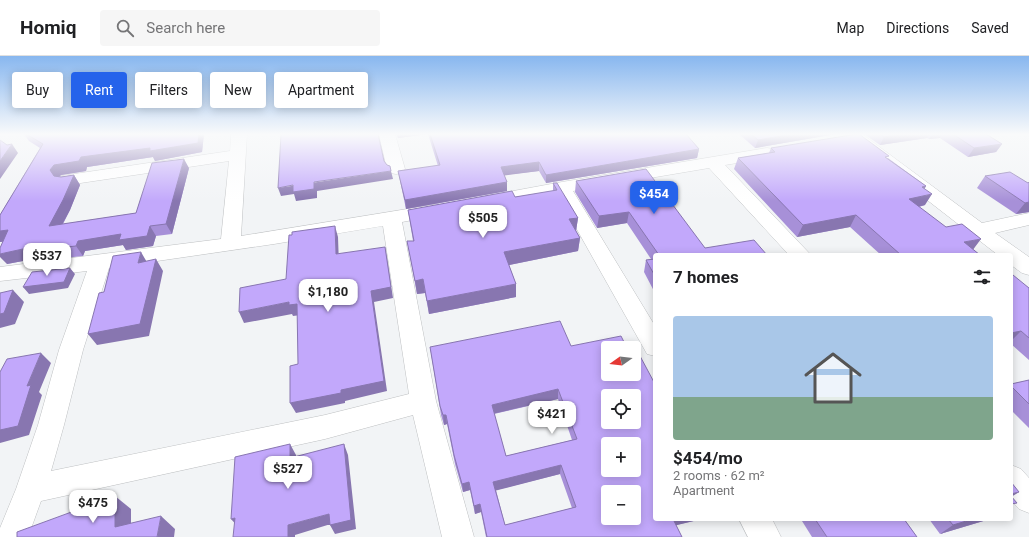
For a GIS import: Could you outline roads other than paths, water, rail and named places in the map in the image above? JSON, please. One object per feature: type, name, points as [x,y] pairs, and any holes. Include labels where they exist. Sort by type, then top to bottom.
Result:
[{"type":"street","points":[[67,180],[233,156]]},
{"type":"street","points":[[231,244],[236,156]]},
{"type":"street","points":[[393,156],[396,169]]},
{"type":"street","points":[[0,274],[231,244],[392,219],[562,187],[747,156]]},
{"type":"street","points":[[882,156],[1009,253]]},
{"type":"street","points":[[713,162],[799,253]]},
{"type":"street","points":[[562,187],[653,344]]},
{"type":"street","points":[[392,219],[423,401],[458,537]]},
{"type":"street","points":[[979,230],[1029,219]]},
{"type":"street","points":[[1013,256],[1029,268]]},
{"type":"street","points":[[12,537],[31,489],[51,425],[71,350],[100,262]]},
{"type":"street","points":[[31,489],[325,426],[423,401]]},
{"type":"street","points":[[1013,481],[1029,499]]},
{"type":"street","points":[[755,521],[765,537]]}]
